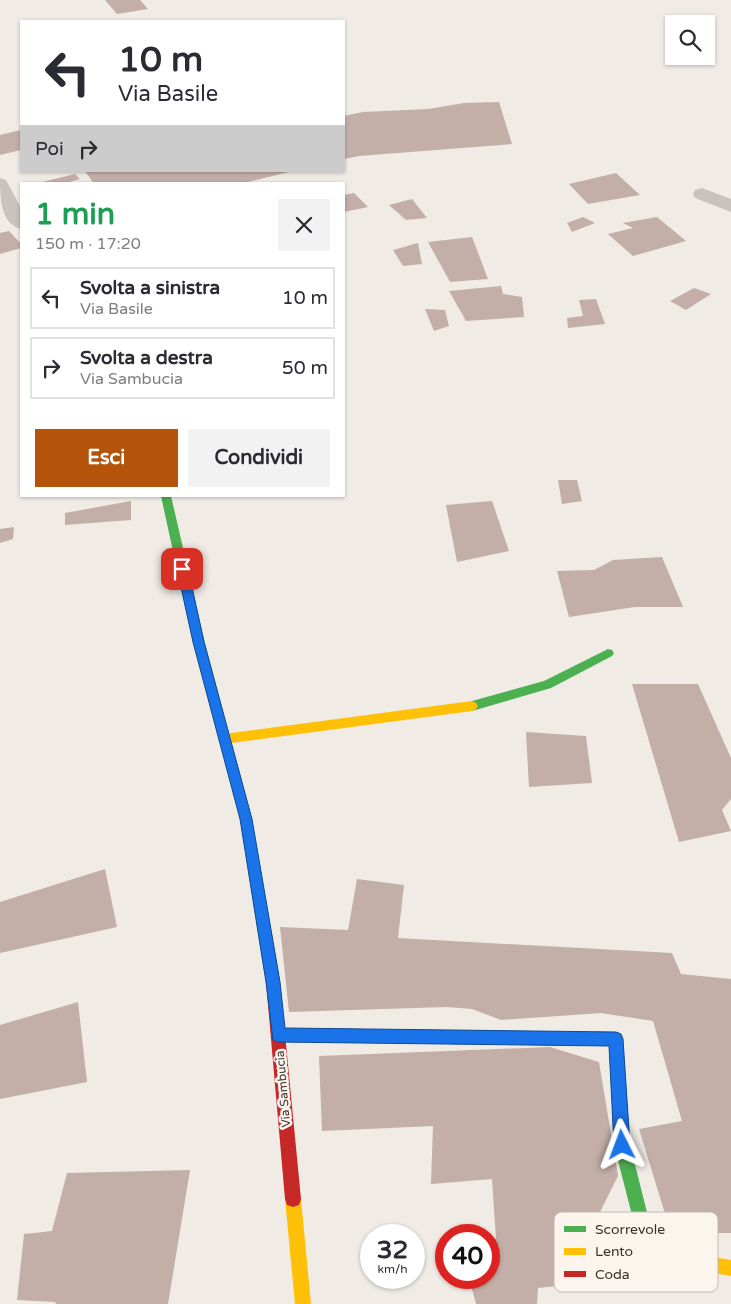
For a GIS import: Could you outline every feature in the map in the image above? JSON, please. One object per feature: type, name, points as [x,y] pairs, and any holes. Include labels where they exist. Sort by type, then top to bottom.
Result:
[{"type":"street","points":[[0,184],[20,222]]},
{"type":"street","points":[[702,194],[731,206]]},
{"type":"street","name":"Via Sambucia","points":[[166,497],[199,642],[246,819],[273,982],[303,1304]]},
{"type":"street","points":[[224,738],[468,707],[547,685],[608,653]]},
{"type":"street","points":[[278,1035],[616,1039],[622,1145],[639,1212]]},
{"type":"street","points":[[718,1266],[731,1268]]},
{"type":"building","points":[[105,0],[140,0],[148,9],[117,14]]},
{"type":"building","points":[[499,102],[512,144],[359,156],[345,159],[345,116],[363,112],[428,109],[464,103]]},
{"type":"building","points":[[20,130],[20,150],[0,155],[0,135]]},
{"type":"building","points":[[86,172],[289,172],[248,182],[93,182]]},
{"type":"building","points":[[616,173],[640,195],[588,204],[569,184]]},
{"type":"building","points":[[75,174],[80,179],[70,182],[42,182]]},
{"type":"building","points":[[354,193],[368,207],[345,212],[345,195]]},
{"type":"building","points":[[412,199],[427,218],[406,220],[389,205]]},
{"type":"building","points":[[583,217],[595,223],[572,232],[567,223]]},
{"type":"building","points":[[657,217],[686,241],[633,256],[608,234],[633,228],[623,223]]},
{"type":"building","points":[[9,231],[20,243],[20,248],[0,254],[0,233]]},
{"type":"building","points":[[472,237],[488,279],[450,282],[428,242]]},
{"type":"building","points":[[418,243],[422,264],[403,266],[393,250]]},
{"type":"building","points":[[501,286],[503,294],[522,297],[524,317],[466,321],[449,291]]},
{"type":"building","points":[[694,288],[711,294],[686,310],[670,301]]},
{"type":"building","points":[[596,299],[605,324],[568,328],[567,318],[583,316],[579,300]]},
{"type":"building","points":[[425,309],[445,310],[449,326],[434,331]]},
{"type":"building","points":[[558,480],[577,480],[582,501],[562,504]]},
{"type":"building","points":[[131,501],[131,520],[65,525],[65,513]]},
{"type":"building","points":[[492,501],[509,551],[457,562],[446,505]]},
{"type":"building","points":[[14,527],[13,539],[0,543],[0,529]]},
{"type":"building","points":[[662,557],[683,607],[635,607],[569,617],[557,571],[594,570],[613,560]]},
{"type":"building","points":[[632,684],[698,684],[731,758],[731,799],[722,810],[731,831],[679,842]]},
{"type":"building","points":[[526,732],[586,736],[592,783],[529,787]]},
{"type":"building","points":[[105,869],[117,927],[0,953],[0,902]]},
{"type":"building","points":[[357,879],[404,885],[398,938],[672,953],[681,974],[731,979],[731,1233],[718,1233],[718,1212],[665,1212],[639,1129],[682,1121],[653,1021],[601,1013],[501,1020],[472,1009],[446,1007],[289,1012],[280,927],[348,930]]},
{"type":"building","points":[[78,1002],[87,1082],[0,1099],[0,1025]]},
{"type":"building","points":[[550,1047],[599,1062],[618,1176],[600,1212],[554,1212],[554,1286],[538,1288],[537,1304],[476,1304],[472,1289],[500,1289],[500,1224],[495,1224],[492,1179],[431,1184],[433,1126],[322,1131],[319,1056]]},
{"type":"building","points":[[190,1170],[168,1304],[56,1304],[55,1302],[17,1300],[24,1234],[52,1231],[67,1173]]},
{"type":"traffic: fast","points":[[166,497],[199,643],[246,819],[268,952]]},
{"type":"traffic: fast","points":[[472,706],[547,685],[608,653]]},
{"type":"traffic: fast","points":[[278,1035],[616,1039],[622,1145],[639,1212]]},
{"type":"traffic: slow","points":[[224,739],[472,706]]},
{"type":"traffic: slow","points":[[293,1199],[303,1304]]},
{"type":"traffic: slow","points":[[718,1266],[731,1268]]},
{"type":"traffic: jam","points":[[268,952],[273,982],[293,1199]]},
{"type":"route","points":[[182,569],[199,642],[246,819],[273,982],[278,1035],[616,1039],[622,1145]]}]
